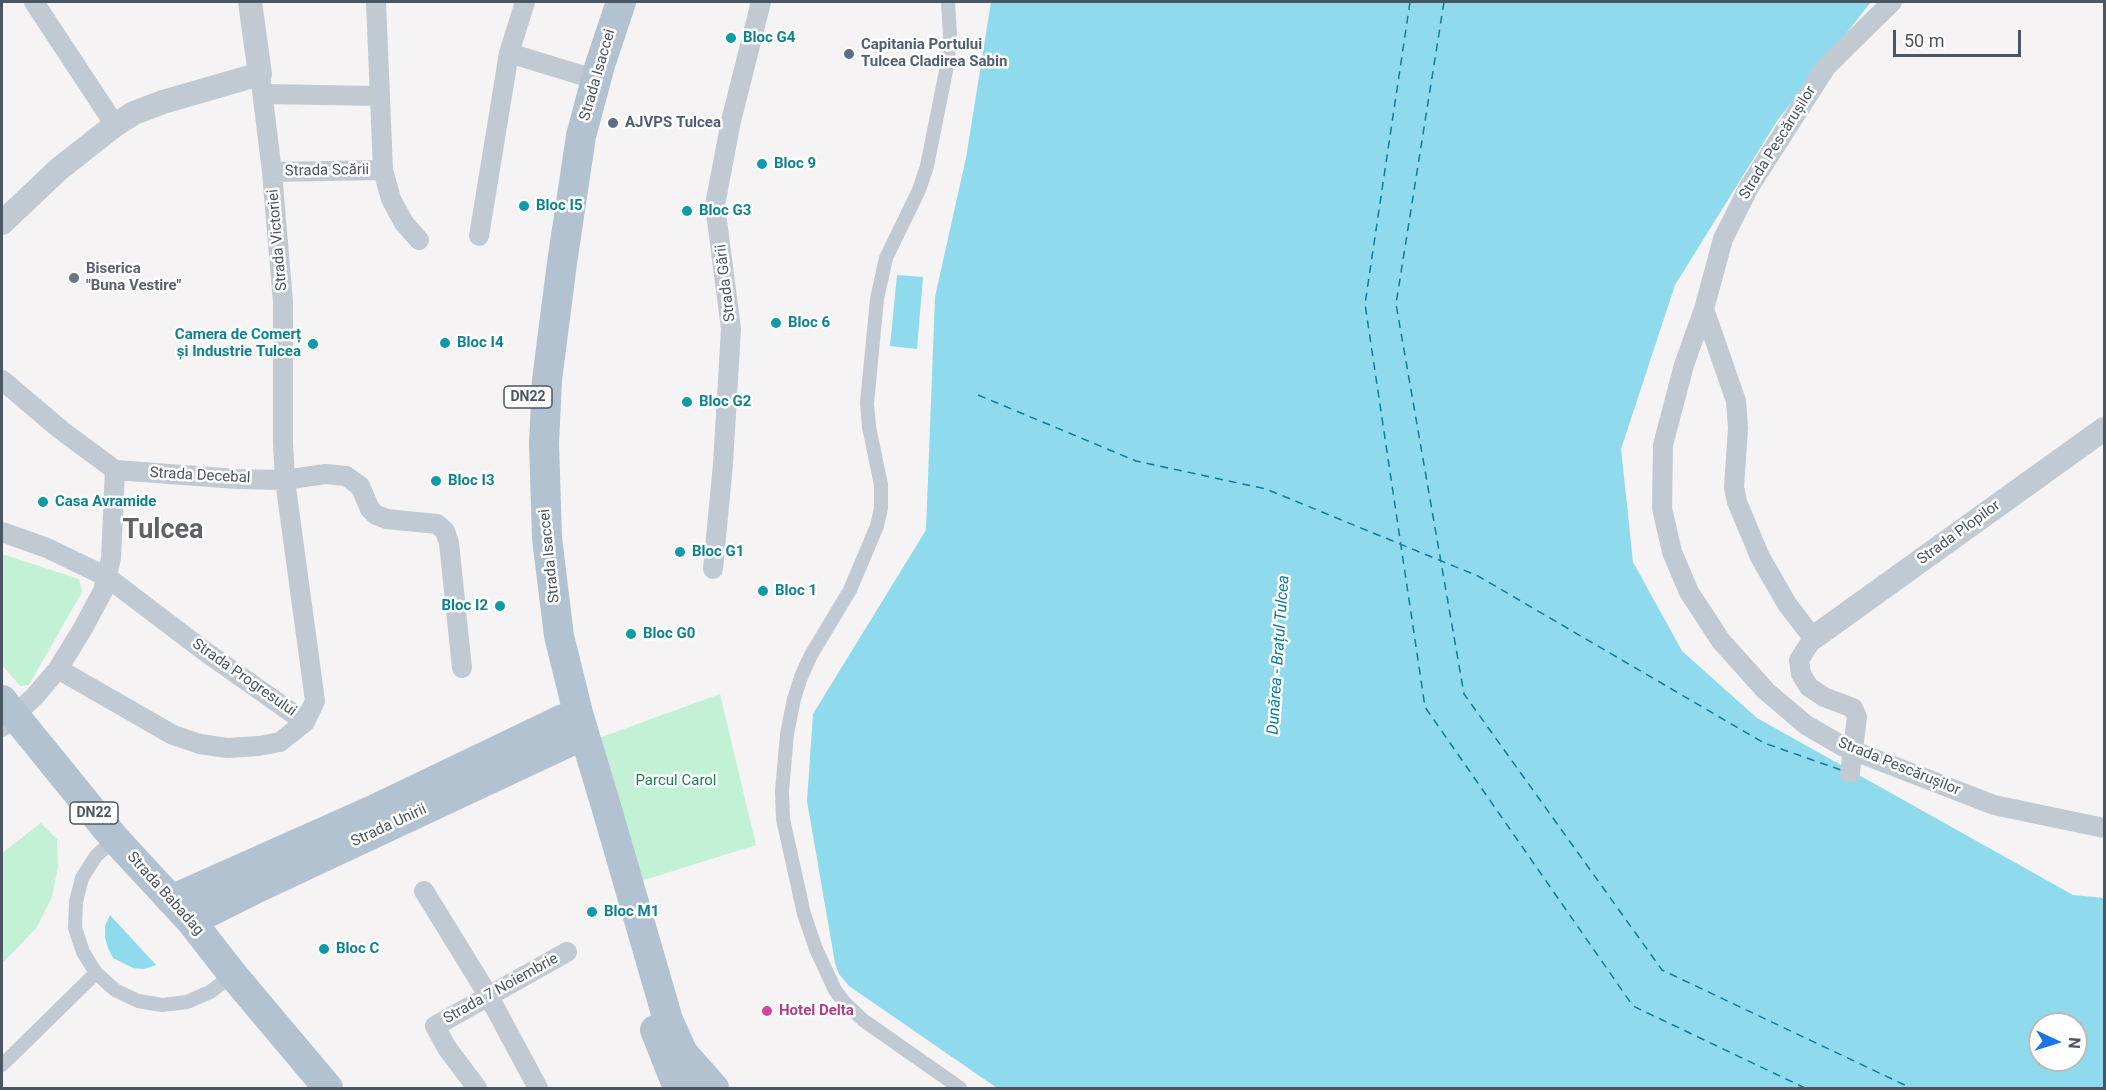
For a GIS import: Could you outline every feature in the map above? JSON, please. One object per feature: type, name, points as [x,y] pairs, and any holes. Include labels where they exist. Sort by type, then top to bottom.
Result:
[{"type":"main road","name":"Strada Isaccei","points":[[605,2],[581,75],[566,133],[544,264],[529,381],[526,446],[529,529],[543,642],[573,725],[645,999],[659,1044],[678,1089]]},
{"type":"main road","name":"Strada Isaccei","points":[[621,2],[581,136],[547,380],[544,482],[547,538],[573,725],[593,765],[668,1020],[683,1053],[714,1089]]},
{"type":"main road","name":"Strada Babadag","points":[[6,714],[115,839],[191,921],[328,1089]]},
{"type":"main road","name":"Strada Unirii","points":[[171,900],[573,725]]},
{"type":"main road","name":"Strada Unirii","points":[[191,921],[573,725]]},
{"type":"street","points":[[34,2],[115,125]]},
{"type":"street","name":"Strada Victoriei","points":[[250,2],[272,172],[283,302],[285,480]]},
{"type":"street","points":[[376,2],[383,170],[392,199],[404,223],[419,240]]},
{"type":"street","points":[[479,237],[509,53],[525,2]]},
{"type":"street","name":"Strada Gării","points":[[713,569],[723,464],[731,329],[715,205],[731,121],[761,2]]},
{"type":"street","points":[[948,2],[950,35],[948,61],[927,166],[920,190],[886,258],[877,299],[867,403],[869,427],[881,485],[877,526],[850,590],[811,655],[801,677],[787,734],[782,791],[783,819],[804,914],[820,958],[835,990],[855,1013],[960,1089]]},
{"type":"street","name":"Strada Pescărușilor","points":[[1892,2],[1826,67],[1749,187],[1723,238],[1704,309],[1684,364],[1663,445],[1662,508],[1672,552],[1689,592],[1721,641],[1766,691],[1806,725],[1852,749],[1994,805],[2104,828]]},
{"type":"street","points":[[509,53],[581,75]]},
{"type":"street","points":[[2,223],[59,169],[115,125],[134,113],[163,102],[261,84],[380,96]]},
{"type":"street","name":"Strada Scării","points":[[272,172],[383,170]]},
{"type":"street","points":[[1704,309],[1736,401],[1738,428],[1734,487],[1737,502],[1760,557],[1788,604],[1813,638],[1799,660],[1802,674],[1809,687],[1824,697],[1853,708],[1857,717],[1850,773]]},
{"type":"street","points":[[2,380],[61,430],[115,470],[113,531],[103,591],[58,669],[35,696],[6,714]]},
{"type":"street","name":"Strada Plopilor","points":[[1813,638],[2104,429]]},
{"type":"street","name":"Strada Decebal","points":[[115,470],[237,479],[285,480],[325,474],[346,476],[360,486],[370,509],[376,515],[387,519],[437,524],[446,531],[449,543],[462,668]]},
{"type":"street","name":"Strada Progresului","points":[[2,532],[47,548],[107,577],[203,650],[306,722],[315,701],[285,480]]},
{"type":"street","points":[[58,669],[173,735],[200,744],[226,748],[280,742],[306,722]]},
{"type":"street","points":[[115,839],[96,856],[82,878],[76,902],[75,928],[82,952],[96,973],[115,990],[138,1001],[162,1005],[195,999],[210,992],[233,975]]},
{"type":"street","points":[[424,891],[488,995],[538,1089]]},
{"type":"street","name":"Strada 7 Noiembrie","points":[[477,1089],[447,1048],[435,1026],[567,952]]},
{"type":"street","points":[[3,1060],[96,973]]},
{"type":"green space","points":[[2,554],[79,579],[82,592],[29,685],[20,686],[2,665]]},
{"type":"green space","name":"Parcul Carol","points":[[720,694],[756,845],[641,881],[599,738]]},
{"type":"green space","points":[[41,823],[57,839],[58,867],[52,897],[37,927],[2,964],[2,853]]},
{"type":"water","name":"Dunărea - Brațul Tulcea","points":[[991,2],[1871,2],[1777,121],[1675,285],[1621,449],[1633,562],[1682,651],[1757,718],[2073,895],[2104,898],[2104,1088],[997,1088],[849,986],[839,974],[835,963],[807,801],[813,714],[926,530],[935,297],[966,158]]},
{"type":"water","points":[[897,275],[923,277],[917,349],[890,346]]},
{"type":"water","points":[[110,915],[156,965],[144,969],[133,968],[113,958],[105,937],[105,926]]},
{"type":"ferry route","points":[[1410,2],[1365,304],[1425,707],[1633,1006],[1805,1088]]},
{"type":"ferry route","points":[[1444,2],[1396,304],[1464,694],[1662,970],[1911,1088]]},
{"type":"ferry route","points":[[978,395],[1136,461],[1266,489],[1478,576],[1764,743],[1841,770]]},
{"type":"place","name":"Bloc G4","points":[[731,38]]},
{"type":"place","name":"Capitania Portului Tulcea Cladirea Sabin","points":[[849,54]]},
{"type":"place","name":"AJVPS Tulcea","points":[[613,123]]},
{"type":"place","name":"Bloc 9","points":[[762,164]]},
{"type":"place","name":"Bloc I5","points":[[524,206]]},
{"type":"place","name":"Bloc G3","points":[[687,211]]},
{"type":"place","name":"Biserica \"Buna Vestire\"","points":[[74,278]]},
{"type":"place","name":"Bloc 6","points":[[776,323]]},
{"type":"place","name":"Bloc I4","points":[[445,343]]},
{"type":"place","name":"Camera de Comerț și Industrie Tulcea","points":[[313,344]]},
{"type":"place","name":"Bloc G2","points":[[687,402]]},
{"type":"place","name":"Bloc I3","points":[[436,481]]},
{"type":"place","name":"Casa Avramide","points":[[43,502]]},
{"type":"place","name":"Bloc G1","points":[[680,552]]},
{"type":"place","name":"Bloc 1","points":[[763,591]]},
{"type":"place","name":"Bloc I2","points":[[500,606]]},
{"type":"place","name":"Bloc G0","points":[[631,634]]},
{"type":"place","name":"Bloc M1","points":[[592,912]]},
{"type":"place","name":"Bloc C","points":[[324,949]]},
{"type":"place","name":"Hotel Delta","points":[[767,1011]]},
{"type":"district","name":"Tulcea","points":[[163,531]]}]
